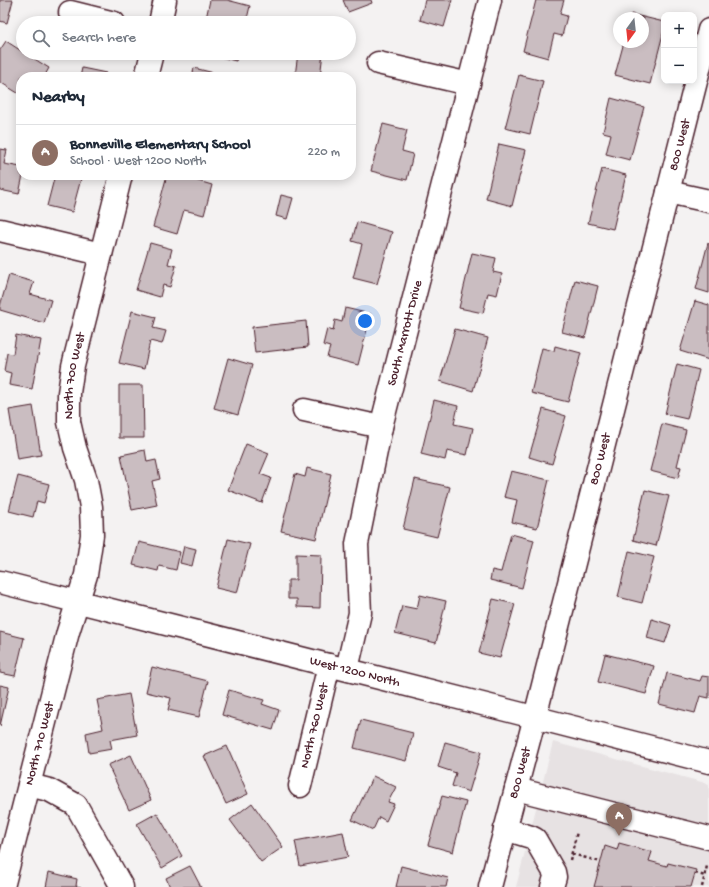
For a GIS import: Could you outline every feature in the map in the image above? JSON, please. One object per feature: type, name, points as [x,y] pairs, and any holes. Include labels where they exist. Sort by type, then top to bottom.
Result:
[{"type":"street","points":[[162,16],[165,0]]},
{"type":"street","name":"South Marrott Drive","points":[[338,667],[360,613],[357,544],[381,427],[490,0]]},
{"type":"street","points":[[70,12],[86,16]]},
{"type":"street","name":"800 West","points":[[490,887],[535,717],[709,30]]},
{"type":"street","points":[[147,72],[150,60]]},
{"type":"street","points":[[378,64],[469,84]]},
{"type":"street","name":"North 700 West","points":[[78,601],[86,575],[92,535],[91,507],[86,480],[75,448],[69,422],[69,393],[73,366],[120,180]]},
{"type":"street","points":[[668,192],[709,201]]},
{"type":"street","points":[[0,230],[101,254]]},
{"type":"street","points":[[304,410],[381,427]]},
{"type":"street","name":"West 1200 North","points":[[0,582],[709,762]]},
{"type":"street","name":"North 710 West","points":[[3,887],[68,632],[78,601]]},
{"type":"street","name":"North 760 West","points":[[300,786],[338,667]]},
{"type":"street","points":[[29,785],[49,790],[76,805],[122,887]]},
{"type":"street","points":[[516,789],[709,838]]},
{"type":"street","points":[[505,829],[535,839],[554,872],[555,877],[552,887]]},
{"type":"path","points":[[568,866],[577,832]]},
{"type":"path","points":[[572,854],[601,862]]},
{"type":"path","points":[[702,887],[707,866]]},
{"type":"path","points":[[695,873],[705,876]]},
{"type":"shaded area","points":[[553,742],[709,784],[709,887],[516,887]]},
{"type":"building","points":[[0,0],[13,0],[7,23],[0,21]]},
{"type":"building","points":[[210,0],[227,0],[250,6],[248,16],[207,16]]},
{"type":"building","points":[[343,0],[371,0],[372,3],[348,12]]},
{"type":"building","points":[[425,0],[452,0],[444,27],[420,20]]},
{"type":"building","points":[[536,0],[564,0],[560,14],[567,16],[562,36],[554,34],[548,58],[523,51]]},
{"type":"building","points":[[649,18],[661,21],[661,42],[650,84],[615,75],[622,48],[649,48]]},
{"type":"building","points":[[6,41],[16,47],[16,60],[36,60],[49,68],[47,72],[16,72],[16,92],[0,82],[0,50]]},
{"type":"building","points":[[297,60],[322,60],[321,72],[296,72]]},
{"type":"building","points":[[82,68],[101,72],[81,72]]},
{"type":"building","points":[[194,68],[210,72],[193,72]]},
{"type":"building","points":[[519,75],[543,81],[530,134],[505,128]]},
{"type":"building","points":[[611,98],[644,107],[630,160],[606,154],[611,134],[603,132]]},
{"type":"building","points":[[383,124],[407,130],[402,151],[413,154],[407,180],[371,171]]},
{"type":"building","points":[[499,144],[526,150],[512,206],[486,199]]},
{"type":"building","points":[[0,149],[7,150],[4,164],[16,166],[16,180],[22,180],[19,194],[0,190]]},
{"type":"building","points":[[602,169],[626,175],[613,229],[588,223]]},
{"type":"building","points":[[54,180],[81,180],[72,212],[47,206]]},
{"type":"building","points":[[166,180],[195,180],[212,185],[204,215],[184,210],[177,234],[153,227]]},
{"type":"building","points":[[281,195],[293,198],[287,219],[276,216]]},
{"type":"building","points":[[357,222],[392,232],[377,284],[353,278],[362,244],[352,241]]},
{"type":"building","points":[[150,243],[172,249],[168,264],[176,266],[170,287],[163,285],[160,297],[136,290]]},
{"type":"building","points":[[708,243],[709,244],[709,293],[696,289]]},
{"type":"building","points":[[472,253],[496,258],[493,272],[502,274],[497,295],[488,293],[483,313],[459,308]]},
{"type":"building","points":[[9,275],[34,282],[30,294],[51,300],[44,323],[0,310]]},
{"type":"building","points":[[575,280],[598,286],[585,338],[562,332]]},
{"type":"building","points":[[695,301],[709,305],[709,360],[680,351]]},
{"type":"building","points":[[345,308],[371,314],[358,365],[327,357],[330,347],[323,345],[327,329],[333,331],[335,320],[342,322]]},
{"type":"building","points":[[132,311],[156,317],[153,328],[166,331],[162,344],[150,341],[144,369],[119,363]]},
{"type":"building","points":[[306,321],[308,347],[255,353],[252,327]]},
{"type":"building","points":[[455,329],[488,338],[473,391],[440,381]]},
{"type":"building","points":[[16,335],[41,340],[32,389],[9,385],[11,373],[4,371],[7,353],[13,354]]},
{"type":"building","points":[[555,346],[581,353],[568,402],[531,393],[542,348],[554,351]]},
{"type":"building","points":[[228,358],[252,365],[238,415],[214,408]]},
{"type":"building","points":[[677,364],[699,370],[687,419],[665,414]]},
{"type":"building","points":[[119,385],[143,385],[144,438],[119,438]]},
{"type":"building","points":[[434,400],[458,406],[454,424],[473,428],[467,455],[447,451],[445,460],[421,454]]},
{"type":"building","points":[[33,406],[41,455],[17,459],[9,410]]},
{"type":"building","points":[[543,409],[566,416],[552,464],[529,457]]},
{"type":"building","points":[[662,424],[686,430],[677,466],[681,467],[678,478],[650,471]]},
{"type":"building","points":[[246,444],[269,453],[260,474],[271,478],[262,503],[228,490]]},
{"type":"building","points":[[145,450],[147,462],[156,460],[160,479],[152,481],[157,505],[132,510],[121,455]]},
{"type":"building","points":[[307,468],[331,474],[316,539],[281,531],[295,474],[305,477]]},
{"type":"building","points":[[511,471],[549,480],[537,528],[512,522],[517,500],[504,497]]},
{"type":"building","points":[[18,476],[49,484],[44,503],[37,501],[33,517],[9,511]]},
{"type":"building","points":[[415,479],[450,487],[437,537],[403,529]]},
{"type":"building","points":[[645,490],[669,496],[656,546],[633,540]]},
{"type":"building","points":[[511,534],[534,540],[522,588],[490,580],[492,570],[501,572]]},
{"type":"building","points":[[228,539],[250,544],[237,593],[216,588]]},
{"type":"building","points":[[139,542],[180,552],[176,570],[159,566],[158,571],[133,565]]},
{"type":"building","points":[[184,546],[196,549],[192,566],[180,563]]},
{"type":"building","points":[[629,551],[654,557],[642,603],[618,597]]},
{"type":"building","points":[[296,554],[321,555],[320,608],[297,607],[297,599],[288,599],[288,580],[296,580]]},
{"type":"building","points":[[420,595],[446,601],[436,643],[395,633],[402,606],[417,609]]},
{"type":"building","points":[[493,599],[515,604],[500,658],[479,653]]},
{"type":"building","points":[[652,619],[671,625],[665,643],[647,638]]},
{"type":"building","points":[[0,632],[24,638],[15,676],[0,673]]},
{"type":"building","points":[[605,654],[654,666],[646,694],[598,682]]},
{"type":"building","points":[[152,667],[208,681],[199,717],[168,710],[171,698],[146,692]]},
{"type":"building","points":[[667,673],[700,681],[702,676],[709,677],[709,698],[700,696],[695,713],[659,704]]},
{"type":"building","points":[[0,685],[9,687],[0,726]]},
{"type":"building","points":[[229,690],[264,700],[262,704],[279,710],[273,730],[222,715]]},
{"type":"building","points":[[129,694],[137,735],[110,740],[112,749],[89,753],[86,733],[103,729],[97,700]]},
{"type":"building","points":[[361,720],[413,733],[406,761],[354,748]]},
{"type":"building","points":[[445,742],[481,752],[469,792],[452,786],[456,773],[438,767]]},
{"type":"building","points":[[227,746],[248,794],[226,804],[204,756]]},
{"type":"building","points":[[131,755],[151,800],[129,810],[108,765]]},
{"type":"building","points":[[373,776],[396,787],[388,802],[394,804],[386,821],[379,817],[373,830],[352,820]]},
{"type":"building","points":[[442,796],[466,802],[453,852],[428,845]]},
{"type":"building","points":[[252,803],[283,847],[261,862],[230,820]]},
{"type":"building","points":[[157,813],[182,856],[162,868],[137,824]]},
{"type":"building","points":[[343,832],[348,857],[300,866],[295,841]]},
{"type":"building","points":[[619,843],[652,852],[649,861],[667,866],[668,863],[696,870],[691,887],[594,887],[605,846],[617,850]]},
{"type":"building","points":[[190,866],[201,887],[170,887],[166,878]]},
{"type":"building","points":[[401,866],[448,878],[446,887],[396,887]]},
{"type":"building","points":[[49,872],[77,879],[76,886],[81,887],[46,887]]},
{"type":"place","name":"Bonneville Elementary School","points":[[619,836]]}]
